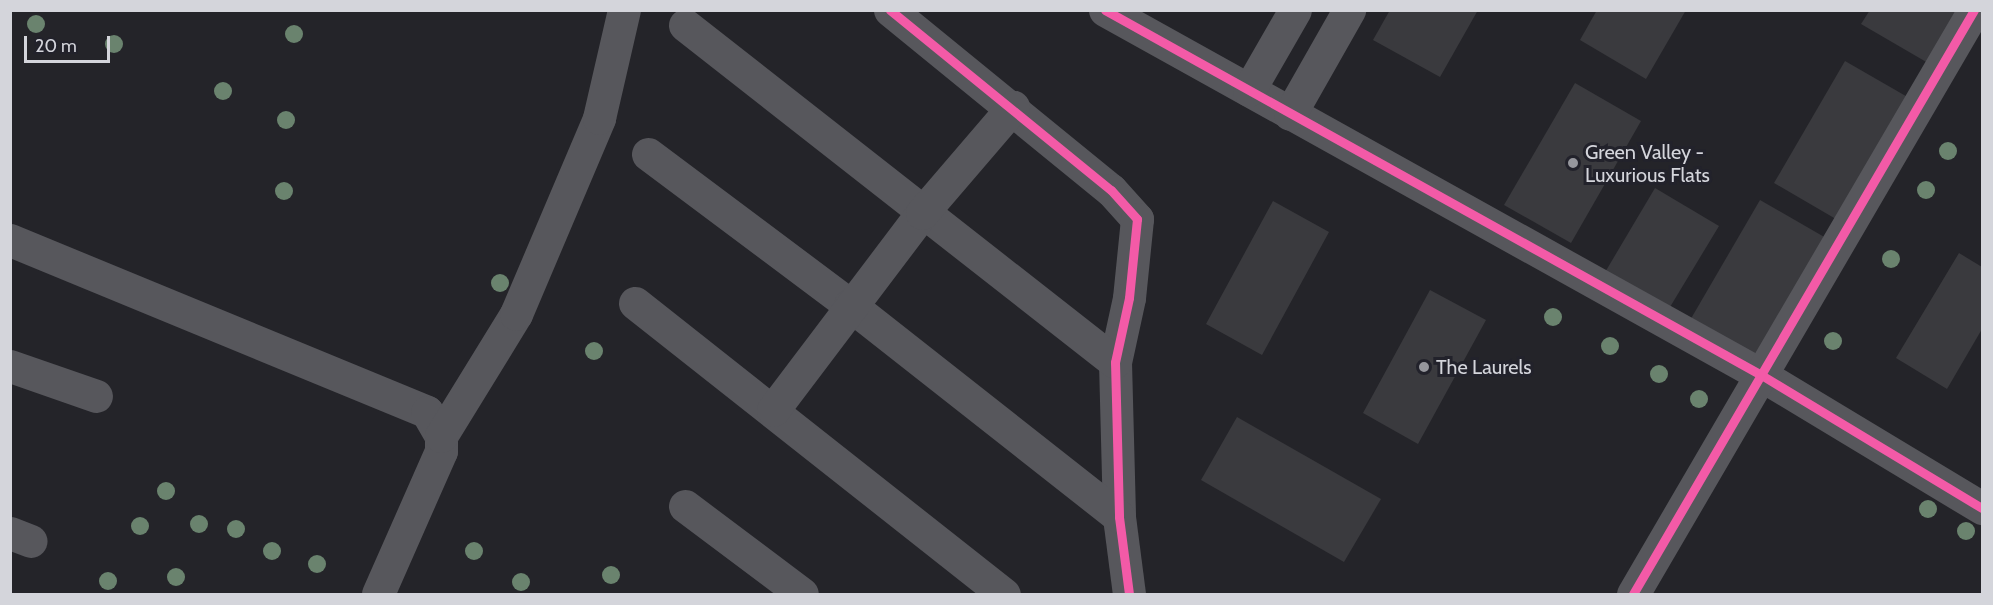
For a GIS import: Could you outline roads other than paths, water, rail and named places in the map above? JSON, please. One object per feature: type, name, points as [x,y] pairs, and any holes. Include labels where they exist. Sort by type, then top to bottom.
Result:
[{"type":"street","points":[[378,594],[436,468],[441,436],[516,314],[598,118],[624,10]]},
{"type":"street","points":[[890,10],[1013,107],[1126,203],[1137,219],[1128,298],[1115,362],[1119,517],[1129,594]]},
{"type":"street","points":[[1105,10],[1763,376],[1983,508]]},
{"type":"street","points":[[1249,90],[1295,10]]},
{"type":"street","points":[[1290,114],[1349,10]]},
{"type":"street","points":[[1633,594],[1763,376],[1974,10]]},
{"type":"street","points":[[685,25],[1115,362]]},
{"type":"street","points":[[773,410],[850,305],[922,213],[1013,107]]},
{"type":"street","points":[[648,154],[850,305],[1119,517]]},
{"type":"street","points":[[10,240],[413,403],[427,412],[441,436]]},
{"type":"street","points":[[635,303],[1004,594]]},
{"type":"street","points":[[10,366],[96,396]]},
{"type":"street","points":[[685,506],[802,594]]},
{"type":"place","name":"Green Valley - Luxurious Flats","points":[[1573,163]]},
{"type":"place","name":"The Laurels","points":[[1424,367]]}]
